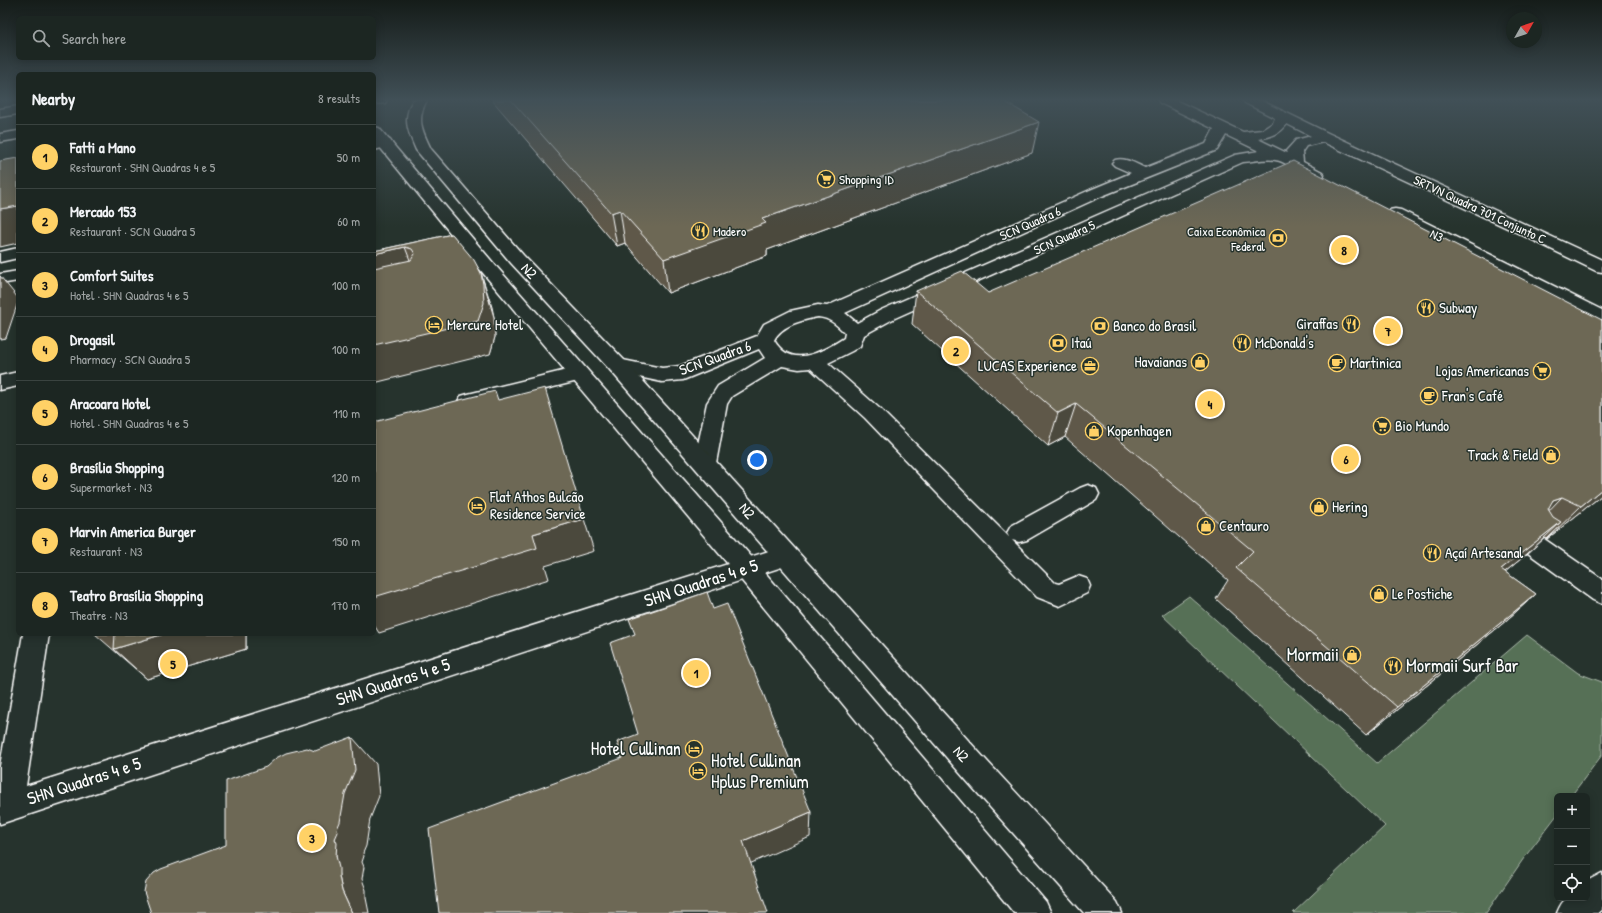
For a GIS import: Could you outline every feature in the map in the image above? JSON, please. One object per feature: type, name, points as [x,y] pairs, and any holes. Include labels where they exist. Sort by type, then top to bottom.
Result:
[{"type":"street","name":"N2","points":[[380,143],[747,569],[1035,913]]},
{"type":"street","name":"N2","points":[[421,143],[424,150],[517,258],[618,366],[785,556],[1106,913]]},
{"type":"street","name":"SCN Quadra 6","points":[[831,312],[1144,174],[1212,147],[1214,143]]},
{"type":"street","points":[[1252,143],[1277,154],[1296,166],[1332,183]]},
{"type":"street","points":[[1296,166],[1294,151],[1303,143]]},
{"type":"street","name":"SRTVN Quadra 701 Conjunto C","points":[[1337,143],[1602,267]]},
{"type":"street","name":"SCN Quadra 5","points":[[855,332],[888,314],[1240,158],[1277,154]]},
{"type":"street","points":[[1120,163],[1144,174]]},
{"type":"street","name":"N3","points":[[1381,207],[1482,256],[1602,318]]},
{"type":"street","points":[[0,256],[16,253]]},
{"type":"street","points":[[0,279],[16,276]]},
{"type":"street","points":[[818,311],[831,312],[855,332],[854,341],[838,351],[814,361],[800,363],[779,359],[770,351],[764,340],[771,328],[797,315],[818,311]]},
{"type":"street","name":"SCN Quadra 6","points":[[618,366],[662,375],[683,372],[764,340]]},
{"type":"street","points":[[705,464],[717,403],[725,391],[779,359]]},
{"type":"street","points":[[814,361],[872,413],[1046,590],[1060,595],[1078,586]]},
{"type":"street","points":[[450,406],[579,374]]},
{"type":"street","points":[[0,383],[16,379]]},
{"type":"street","points":[[1019,533],[1088,494]]},
{"type":"street","points":[[1528,541],[1602,593]]},
{"type":"street","name":"SHN Quadras 4 e 5","points":[[4,807],[785,556]]},
{"type":"street","points":[[4,807],[36,636]]},
{"type":"street","points":[[1572,913],[1602,889]]},
{"type":"green space","points":[[1189,596],[1377,763],[1527,635],[1578,673],[1602,682],[1602,755],[1573,793],[1554,793],[1554,819],[1524,858],[1486,913],[1293,913],[1385,826],[1162,615]]},
{"type":"building","points":[[549,143],[980,143],[762,219],[766,223],[664,259],[620,210],[611,213]]},
{"type":"building","points":[[16,158],[16,206],[0,209],[0,161]]},
{"type":"building","points":[[1293,161],[1602,320],[1602,489],[1581,506],[1562,497],[1553,500],[1548,509],[1553,517],[1561,522],[1501,569],[1536,594],[1397,707],[1236,568],[1253,551],[1076,404],[1058,413],[916,291],[962,271],[988,293]]},
{"type":"building","points":[[452,234],[474,260],[481,273],[484,303],[478,321],[376,345],[376,268],[411,260],[415,254],[412,249],[405,247],[376,254],[376,251]]},
{"type":"building","name":"Flat Athos Bulcão Residence Service","points":[[545,388],[584,519],[533,534],[537,548],[376,596],[376,421],[495,391],[498,400]]},
{"type":"building","points":[[707,592],[713,609],[727,604],[811,812],[743,841],[768,913],[439,913],[429,829],[622,758],[617,742],[638,734],[610,643],[635,634],[629,619]]},
{"type":"building","points":[[115,636],[157,636],[114,649]]},
{"type":"building","points":[[352,737],[355,770],[345,794],[340,822],[337,829],[338,832],[335,839],[337,843],[336,856],[342,891],[352,913],[151,913],[144,892],[146,882],[154,873],[226,845],[226,781],[266,767],[276,758],[286,753],[307,748],[315,751]]},
{"type":"place","name":"Shopping ID","points":[[826,179]]},
{"type":"place","name":"Madero","points":[[700,231]]},
{"type":"place","name":"Caixa Econômica Federal","points":[[1278,238]]},
{"type":"place","name":"Teatro Brasília Shopping","points":[[1344,250]]},
{"type":"place","name":"Subway","points":[[1426,308]]},
{"type":"place","name":"Giraffas","points":[[1351,324]]},
{"type":"place","name":"Mercure Hotel","points":[[434,325]]},
{"type":"place","name":"Banco do Brasil","points":[[1100,326]]},
{"type":"place","name":"Marvin America Burger","points":[[1388,331]]},
{"type":"place","name":"Itaú","points":[[1058,343]]},
{"type":"place","name":"McDonald's","points":[[1242,343]]},
{"type":"place","name":"Mercado 153","points":[[956,351]]},
{"type":"place","name":"Havaianas","points":[[1200,362]]},
{"type":"place","name":"Martinica","points":[[1337,363]]},
{"type":"place","name":"LUCAS Experience","points":[[1090,366]]},
{"type":"place","name":"Lojas Americanas","points":[[1542,371]]},
{"type":"place","name":"Fran's Café","points":[[1429,396]]},
{"type":"place","name":"Drogasil","points":[[1210,404]]},
{"type":"place","name":"Bio Mundo","points":[[1382,426]]},
{"type":"place","name":"Kopenhagen","points":[[1094,431]]},
{"type":"place","name":"Track & Field","points":[[1551,455]]},
{"type":"place","name":"Brasília Shopping","points":[[1346,459]]},
{"type":"place","name":"Flat Athos Bulcão Residence Service","points":[[477,506]]},
{"type":"place","name":"Hering","points":[[1319,507]]},
{"type":"place","name":"Centauro","points":[[1206,526]]},
{"type":"place","name":"Açaí Artesanal","points":[[1432,553]]},
{"type":"place","name":"Le Postiche","points":[[1379,594]]},
{"type":"place","name":"Mormaii","points":[[1352,655]]},
{"type":"place","name":"Aracoara Hotel","points":[[173,664]]},
{"type":"place","name":"Mormaii Surf Bar","points":[[1393,666]]},
{"type":"place","name":"Fatti a Mano","points":[[696,673]]},
{"type":"place","name":"Hotel Cullinan","points":[[694,749]]},
{"type":"place","name":"Hotel Cullinan Hplus Premium","points":[[698,771]]},
{"type":"place","name":"Comfort Suites","points":[[312,838]]}]
